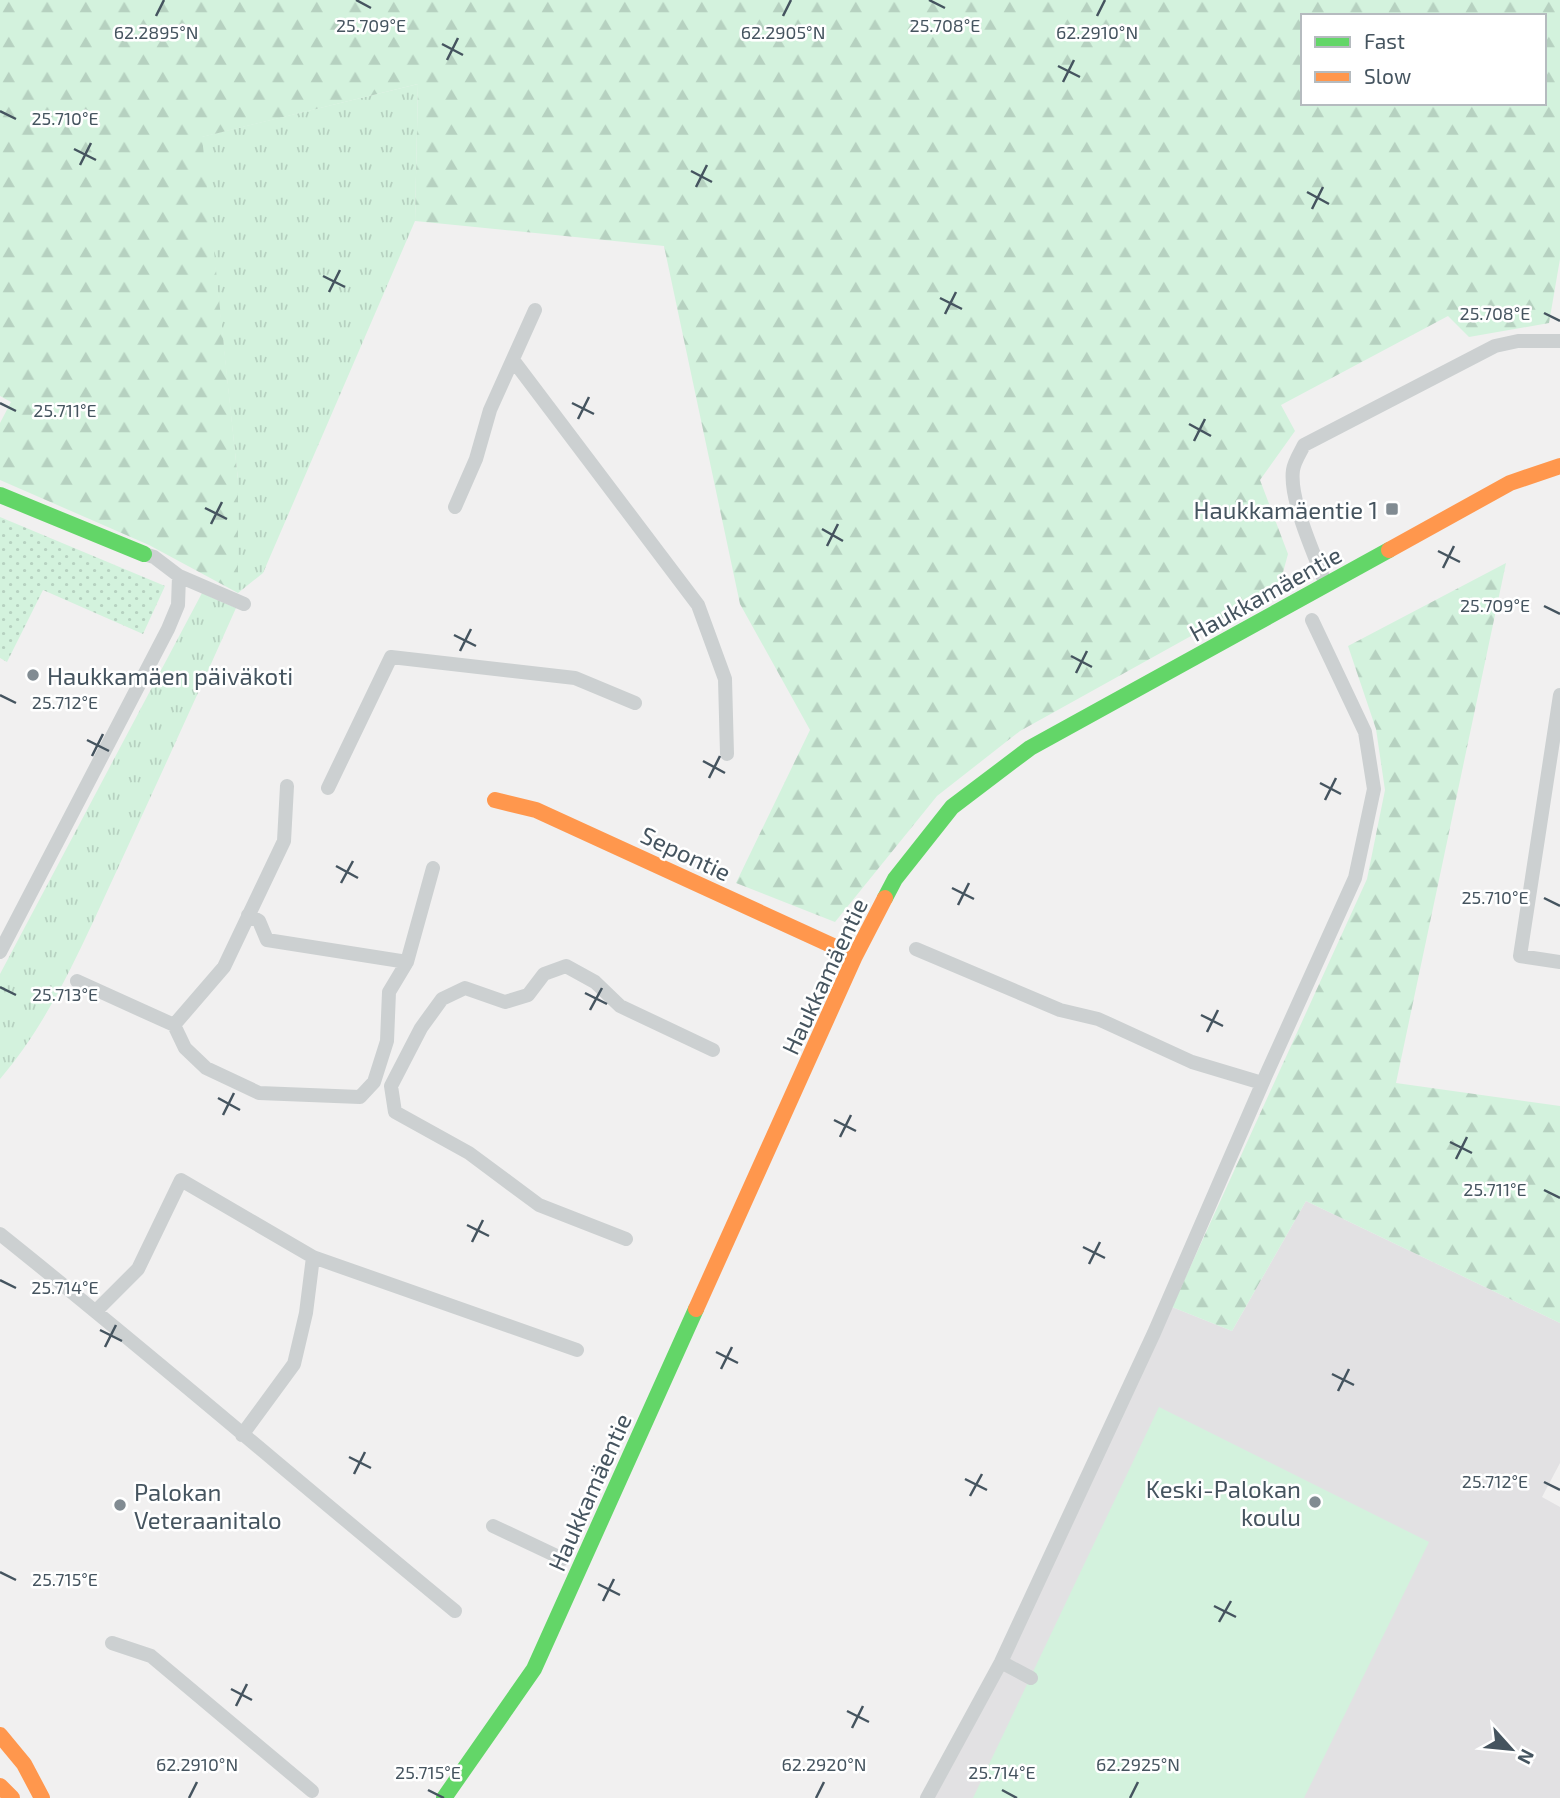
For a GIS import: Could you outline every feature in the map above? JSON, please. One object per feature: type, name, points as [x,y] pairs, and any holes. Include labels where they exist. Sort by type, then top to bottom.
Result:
[{"type":"street","name":"Haukkamäentie","points":[[451,1796],[534,1669],[855,956],[895,879],[952,807],[1030,748],[1510,483],[1560,466]]},
{"type":"street","points":[[0,495],[144,554]]},
{"type":"street","name":"Sepontie","points":[[495,800],[536,810],[855,956]]},
{"type":"street","points":[[0,1735],[24,1764],[42,1798]]},
{"type":"street","points":[[0,1786],[12,1798]]},
{"type":"lane","points":[[455,506],[476,459],[490,410],[535,310]]},
{"type":"lane","points":[[1326,585],[1302,524],[1293,479],[1293,468],[1304,445],[1495,346],[1518,341],[1560,341]]},
{"type":"lane","points":[[513,360],[698,605],[725,679],[726,754]]},
{"type":"lane","points":[[144,554],[179,576],[244,604]]},
{"type":"lane","points":[[0,952],[168,629],[178,605],[179,576]]},
{"type":"lane","points":[[927,1798],[1002,1662],[1154,1333],[1354,878],[1374,789],[1365,732],[1312,620]]},
{"type":"lane","points":[[328,789],[391,657],[575,677],[635,703]]},
{"type":"lane","points":[[1560,695],[1520,956],[1560,962]]},
{"type":"lane","points":[[174,1025],[225,967],[247,915],[284,841],[287,786]]},
{"type":"lane","points":[[77,981],[174,1025],[185,1048],[206,1068],[259,1093],[360,1097],[374,1082],[387,1041],[389,992],[407,962],[433,868]]},
{"type":"lane","points":[[247,915],[259,921],[267,940],[407,962]]},
{"type":"lane","points":[[916,949],[1060,1010],[1098,1019],[1192,1062],[1262,1083]]},
{"type":"lane","points":[[626,1239],[539,1205],[469,1153],[396,1112],[391,1086],[421,1028],[442,999],[465,988],[505,1002],[528,995],[544,974],[566,965],[595,982],[620,1006],[713,1050]]},
{"type":"lane","points":[[96,1311],[138,1269],[181,1180],[313,1257],[577,1350]]},
{"type":"lane","points":[[0,1234],[455,1611]]},
{"type":"lane","points":[[242,1435],[294,1364],[306,1313],[313,1257]]},
{"type":"lane","points":[[493,1526],[564,1559]]},
{"type":"lane","points":[[112,1643],[151,1656],[312,1791]]},
{"type":"lane","points":[[1002,1662],[1031,1678]]},
{"type":"shaded area","name":"Keski-Palokan koulu","points":[[1306,1201],[1560,1323],[1560,1463],[1542,1497],[1560,1507],[1560,1798],[922,1798],[1001,1662],[1172,1307],[1232,1331]]},
{"type":"green space","points":[[0,0],[1560,0],[1560,259],[1549,323],[1469,337],[1448,316],[1281,405],[1295,431],[1260,480],[1288,554],[1279,587],[1020,731],[937,796],[835,922],[736,883],[810,730],[740,604],[664,246],[415,221],[418,84],[202,137],[238,480],[238,593],[149,545],[0,480],[0,423],[11,402],[0,396]]},
{"type":"green space","points":[[418,84],[415,221],[263,573],[238,593],[238,480],[201,137]]},
{"type":"green space","points":[[0,517],[165,586],[143,634],[43,590],[7,662],[0,658]]},
{"type":"green space","points":[[1506,563],[1396,1083],[1560,1106],[1560,1323],[1306,1201],[1232,1331],[1172,1307],[1367,879],[1385,790],[1376,729],[1348,646]]},
{"type":"green space","points":[[202,593],[236,608],[79,952],[35,1031],[0,1079],[0,974]]},
{"type":"green space","points":[[1159,1407],[1429,1542],[1304,1798],[973,1798]]},
{"type":"traffic: fast","points":[[0,495],[144,554]]},
{"type":"traffic: fast","points":[[885,898],[895,879],[952,807],[1030,748],[1389,550]]},
{"type":"traffic: fast","points":[[444,1798],[534,1669],[696,1309]]},
{"type":"traffic: slow","points":[[1389,550],[1510,483],[1560,466]]},
{"type":"traffic: slow","points":[[495,800],[536,810],[855,956]]},
{"type":"traffic: slow","points":[[696,1309],[855,956],[885,898]]},
{"type":"traffic: slow","points":[[0,1735],[24,1764],[42,1798]]},
{"type":"traffic: slow","points":[[0,1786],[12,1798]]},
{"type":"place","name":"Haukkamäentie 1","points":[[1392,509]]},
{"type":"place","name":"Haukkamäen päiväkoti","points":[[33,675]]},
{"type":"place","name":"Keski-Palokan koulu","points":[[1315,1502]]},
{"type":"place","name":"Palokan Veteraanitalo","points":[[120,1505]]}]
